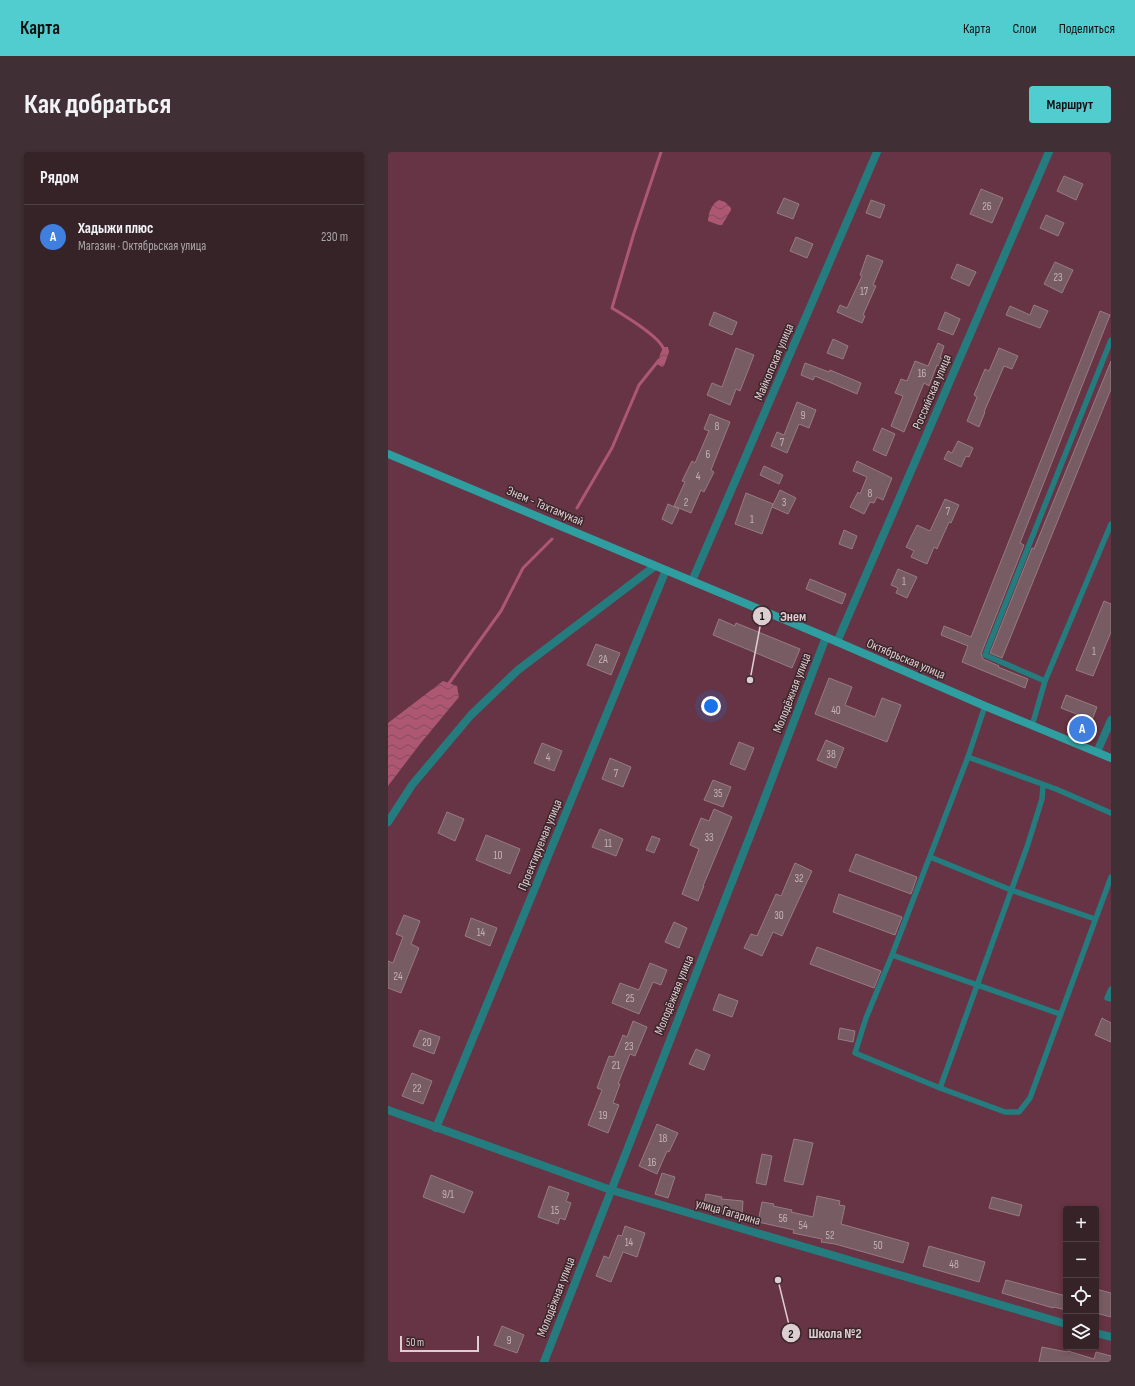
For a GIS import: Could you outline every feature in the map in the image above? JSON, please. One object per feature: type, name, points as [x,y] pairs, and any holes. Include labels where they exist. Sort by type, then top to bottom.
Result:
[{"type":"main road","name":"Энем - Тахтамукай","points":[[388,454],[692,581]]},
{"type":"main road","name":"Октябрьская улица","points":[[692,581],[826,636],[985,706],[1111,758]]},
{"type":"street","name":"Майкопская улица","points":[[692,581],[877,152]]},
{"type":"street","name":"Российская улица","points":[[837,642],[1049,152]]},
{"type":"street","points":[[388,822],[412,785],[422,773],[472,715],[518,670],[655,566]]},
{"type":"street","name":"Проектируемая улица","points":[[436,1128],[666,570]]},
{"type":"street","name":"Молодёжная улица","points":[[544,1362],[759,813],[826,636]]},
{"type":"street","points":[[1097,752],[1111,720]]},
{"type":"street","name":"улица Гагарина","points":[[388,1110],[611,1190],[1063,1323]]},
{"type":"street","points":[[1099,1334],[1111,1338]]},
{"type":"lane","points":[[1046,681],[985,655],[1111,340]]},
{"type":"lane","points":[[1032,726],[1046,681],[1111,524]]},
{"type":"lane","points":[[985,706],[968,757],[930,857],[892,956],[866,1018],[855,1053],[940,1088],[1004,1112],[1019,1112],[1030,1098],[1111,877]]},
{"type":"lane","points":[[968,757],[1043,785],[1111,813]]},
{"type":"lane","points":[[940,1088],[1042,800],[1043,785]]},
{"type":"lane","points":[[930,857],[1011,890],[1095,919]]},
{"type":"lane","points":[[892,956],[978,984],[1060,1014]]},
{"type":"lane","points":[[1111,989],[1107,998],[1111,999]]},
{"type":"shaded area","points":[[388,152],[1111,152],[1111,1362],[388,1362]]},
{"type":"water","points":[[719,200],[725,202],[731,208],[722,225],[708,221],[711,209]]},
{"type":"water","points":[[664,347],[668,347],[669,352],[664,366],[662,367],[657,364]]},
{"type":"water","points":[[443,681],[457,686],[459,697],[388,786],[388,723]]},
{"type":"building","points":[[1064,176],[1083,184],[1076,200],[1057,191]]},
{"type":"building","points":[[981,189],[1003,198],[992,223],[970,214]]},
{"type":"building","points":[[784,198],[799,204],[793,219],[777,213]]},
{"type":"building","points":[[871,200],[885,205],[880,218],[866,213]]},
{"type":"building","points":[[1046,215],[1064,223],[1058,236],[1040,228]]},
{"type":"building","points":[[796,237],[813,244],[807,258],[790,251]]},
{"type":"building","points":[[867,255],[883,261],[873,285],[876,286],[863,315],[865,316],[862,323],[837,312],[840,305],[847,308],[862,276],[860,275]]},
{"type":"building","points":[[1055,262],[1073,270],[1062,293],[1044,284]]},
{"type":"building","points":[[957,264],[976,272],[969,286],[951,278]]},
{"type":"building","points":[[1034,305],[1048,311],[1040,328],[1006,315],[1010,306],[1030,315]]},
{"type":"building","points":[[1100,311],[1110,315],[1020,543],[1024,545],[981,654],[983,659],[999,666],[998,667],[1028,679],[1025,688],[962,662],[968,646],[941,635],[944,626],[971,637]]},
{"type":"building","points":[[714,312],[737,322],[732,335],[709,325]]},
{"type":"building","points":[[945,312],[960,319],[953,335],[938,329]]},
{"type":"building","points":[[833,339],[848,346],[843,359],[827,353]]},
{"type":"building","points":[[938,343],[944,346],[940,358],[945,360],[942,367],[937,365],[929,386],[924,383],[904,432],[891,426],[903,396],[895,393],[901,379],[907,381],[915,361],[928,366]]},
{"type":"building","points":[[736,348],[754,355],[740,391],[736,389],[730,405],[707,395],[712,383],[722,387]]},
{"type":"building","points":[[999,348],[1018,356],[1012,369],[1004,366],[979,427],[967,421],[977,397],[974,395],[985,369],[989,371]]},
{"type":"building","points":[[1111,361],[1111,389],[1002,658],[990,653],[1032,548],[1034,549]]},
{"type":"building","points":[[805,363],[829,372],[830,370],[861,383],[857,394],[815,376],[813,380],[801,375]]},
{"type":"building","points":[[797,402],[816,410],[809,428],[799,424],[787,453],[771,446],[777,432],[784,435]]},
{"type":"building","points":[[710,414],[730,422],[711,470],[714,472],[704,492],[701,490],[691,513],[674,506],[685,482],[682,481],[692,461],[695,463],[709,431],[704,429]]},
{"type":"building","points":[[882,428],[895,434],[886,456],[873,450]]},
{"type":"building","points":[[958,441],[973,448],[969,457],[966,456],[961,467],[944,459],[948,451],[952,453]]},
{"type":"building","points":[[857,461],[892,478],[883,500],[877,497],[874,503],[870,502],[864,514],[850,507],[858,492],[860,494],[867,477],[853,471]]},
{"type":"building","points":[[764,466],[783,475],[779,484],[760,475]]},
{"type":"building","points":[[780,490],[796,498],[788,514],[772,507]]},
{"type":"building","points":[[746,493],[773,504],[762,534],[735,524]]},
{"type":"building","points":[[945,499],[959,505],[951,523],[949,522],[937,549],[934,547],[927,564],[911,557],[914,551],[906,547],[917,525],[930,531]]},
{"type":"building","points":[[668,504],[679,509],[672,524],[662,519]]},
{"type":"building","points":[[844,530],[857,536],[852,549],[839,544]]},
{"type":"building","points":[[898,569],[917,577],[907,598],[896,593],[898,588],[891,585]]},
{"type":"building","points":[[810,579],[846,594],[842,604],[806,589]]},
{"type":"building","points":[[1104,601],[1111,604],[1111,632],[1093,676],[1076,670]]},
{"type":"building","points":[[719,619],[735,626],[736,623],[800,649],[792,668],[713,635]]},
{"type":"building","points":[[596,644],[620,653],[611,675],[587,665]]},
{"type":"building","points":[[829,678],[852,687],[845,705],[875,717],[882,698],[901,705],[887,742],[815,714]]},
{"type":"building","points":[[1066,695],[1097,707],[1092,720],[1061,708]]},
{"type":"building","points":[[826,740],[844,748],[836,768],[817,760]]},
{"type":"building","points":[[739,742],[754,748],[745,770],[730,764]]},
{"type":"building","points":[[542,743],[562,751],[554,771],[534,763]]},
{"type":"building","points":[[610,758],[631,767],[623,787],[602,779]]},
{"type":"building","points":[[713,780],[731,787],[723,807],[704,800]]},
{"type":"building","points":[[714,809],[732,817],[698,901],[682,894],[699,849],[690,845],[701,818],[709,821]]},
{"type":"building","points":[[447,812],[464,819],[455,841],[438,833]]},
{"type":"building","points":[[600,829],[623,839],[616,856],[592,847]]},
{"type":"building","points":[[486,835],[520,849],[510,874],[476,860]]},
{"type":"building","points":[[652,836],[660,839],[654,853],[646,850]]},
{"type":"building","points":[[856,854],[917,877],[911,894],[849,871]]},
{"type":"building","points":[[795,863],[812,871],[782,936],[773,932],[762,956],[744,948],[751,934],[757,936],[776,894],[781,896]]},
{"type":"building","points":[[839,894],[902,917],[895,935],[833,912]]},
{"type":"building","points":[[404,915],[420,921],[411,944],[419,948],[401,993],[388,988],[388,961],[393,963],[403,937],[396,934]]},
{"type":"building","points":[[471,918],[497,928],[490,946],[465,936]]},
{"type":"building","points":[[674,922],[687,928],[679,948],[665,942]]},
{"type":"building","points":[[817,947],[881,971],[874,988],[810,964]]},
{"type":"building","points":[[650,963],[667,970],[661,985],[653,982],[639,1014],[612,1003],[620,983],[639,990]]},
{"type":"building","points":[[719,994],[738,1001],[732,1017],[713,1010]]},
{"type":"building","points":[[1102,1018],[1111,1023],[1111,1042],[1095,1035]]},
{"type":"building","points":[[633,1021],[647,1027],[635,1056],[630,1054],[618,1084],[620,1084],[613,1103],[619,1105],[608,1133],[588,1125],[602,1090],[597,1088],[609,1056],[614,1057],[623,1035],[627,1037]]},
{"type":"building","points":[[840,1028],[855,1031],[853,1042],[838,1039]]},
{"type":"building","points":[[420,1030],[440,1037],[434,1054],[413,1046]]},
{"type":"building","points":[[696,1049],[710,1055],[704,1070],[689,1064]]},
{"type":"building","points":[[412,1073],[432,1081],[423,1104],[402,1096]]},
{"type":"building","points":[[657,1124],[678,1133],[669,1152],[667,1151],[657,1174],[639,1166]]},
{"type":"building","points":[[794,1139],[813,1143],[803,1185],[784,1181]]},
{"type":"building","points":[[762,1154],[772,1156],[766,1185],[756,1183]]},
{"type":"building","points":[[662,1173],[675,1177],[668,1198],[655,1194]]},
{"type":"building","points":[[431,1175],[473,1192],[464,1213],[423,1197]]},
{"type":"building","points":[[549,1186],[569,1193],[566,1201],[571,1203],[565,1220],[560,1218],[558,1224],[538,1217]]},
{"type":"building","points":[[706,1194],[722,1197],[721,1199],[743,1201],[742,1216],[725,1215],[725,1212],[703,1208]]},
{"type":"building","points":[[817,1196],[840,1201],[839,1205],[845,1206],[841,1224],[909,1243],[903,1263],[835,1244],[821,1242],[822,1239],[793,1233],[794,1230],[758,1222],[762,1202],[774,1204],[773,1206],[813,1217]]},
{"type":"building","points":[[992,1197],[1022,1205],[1019,1216],[989,1208]]},
{"type":"building","points":[[625,1226],[645,1233],[637,1257],[623,1252],[611,1282],[596,1276],[604,1256],[609,1258],[618,1235],[622,1236]]},
{"type":"building","points":[[929,1246],[985,1262],[979,1282],[923,1266]]},
{"type":"building","points":[[1006,1280],[1063,1295],[1063,1309],[1053,1308],[1002,1293]]},
{"type":"building","points":[[1099,1290],[1111,1293],[1111,1317],[1099,1314]]},
{"type":"building","points":[[502,1326],[524,1335],[517,1353],[494,1345]]},
{"type":"building","points":[[1042,1347],[1068,1351],[1094,1359],[1096,1352],[1111,1356],[1111,1362],[1039,1362]]},
{"type":"waterway","points":[[661,152],[634,233],[612,308],[650,334],[662,346],[664,351]]},
{"type":"waterway","points":[[577,508],[612,448],[639,385],[659,360]]},
{"type":"waterway","points":[[447,686],[501,611],[523,568],[552,539]]},
{"type":"place","name":"Энем","points":[[750,680]]},
{"type":"place","name":"Хадыжи плюс","points":[[1082,729]]},
{"type":"place","name":"Школа №2","points":[[778,1280]]}]
